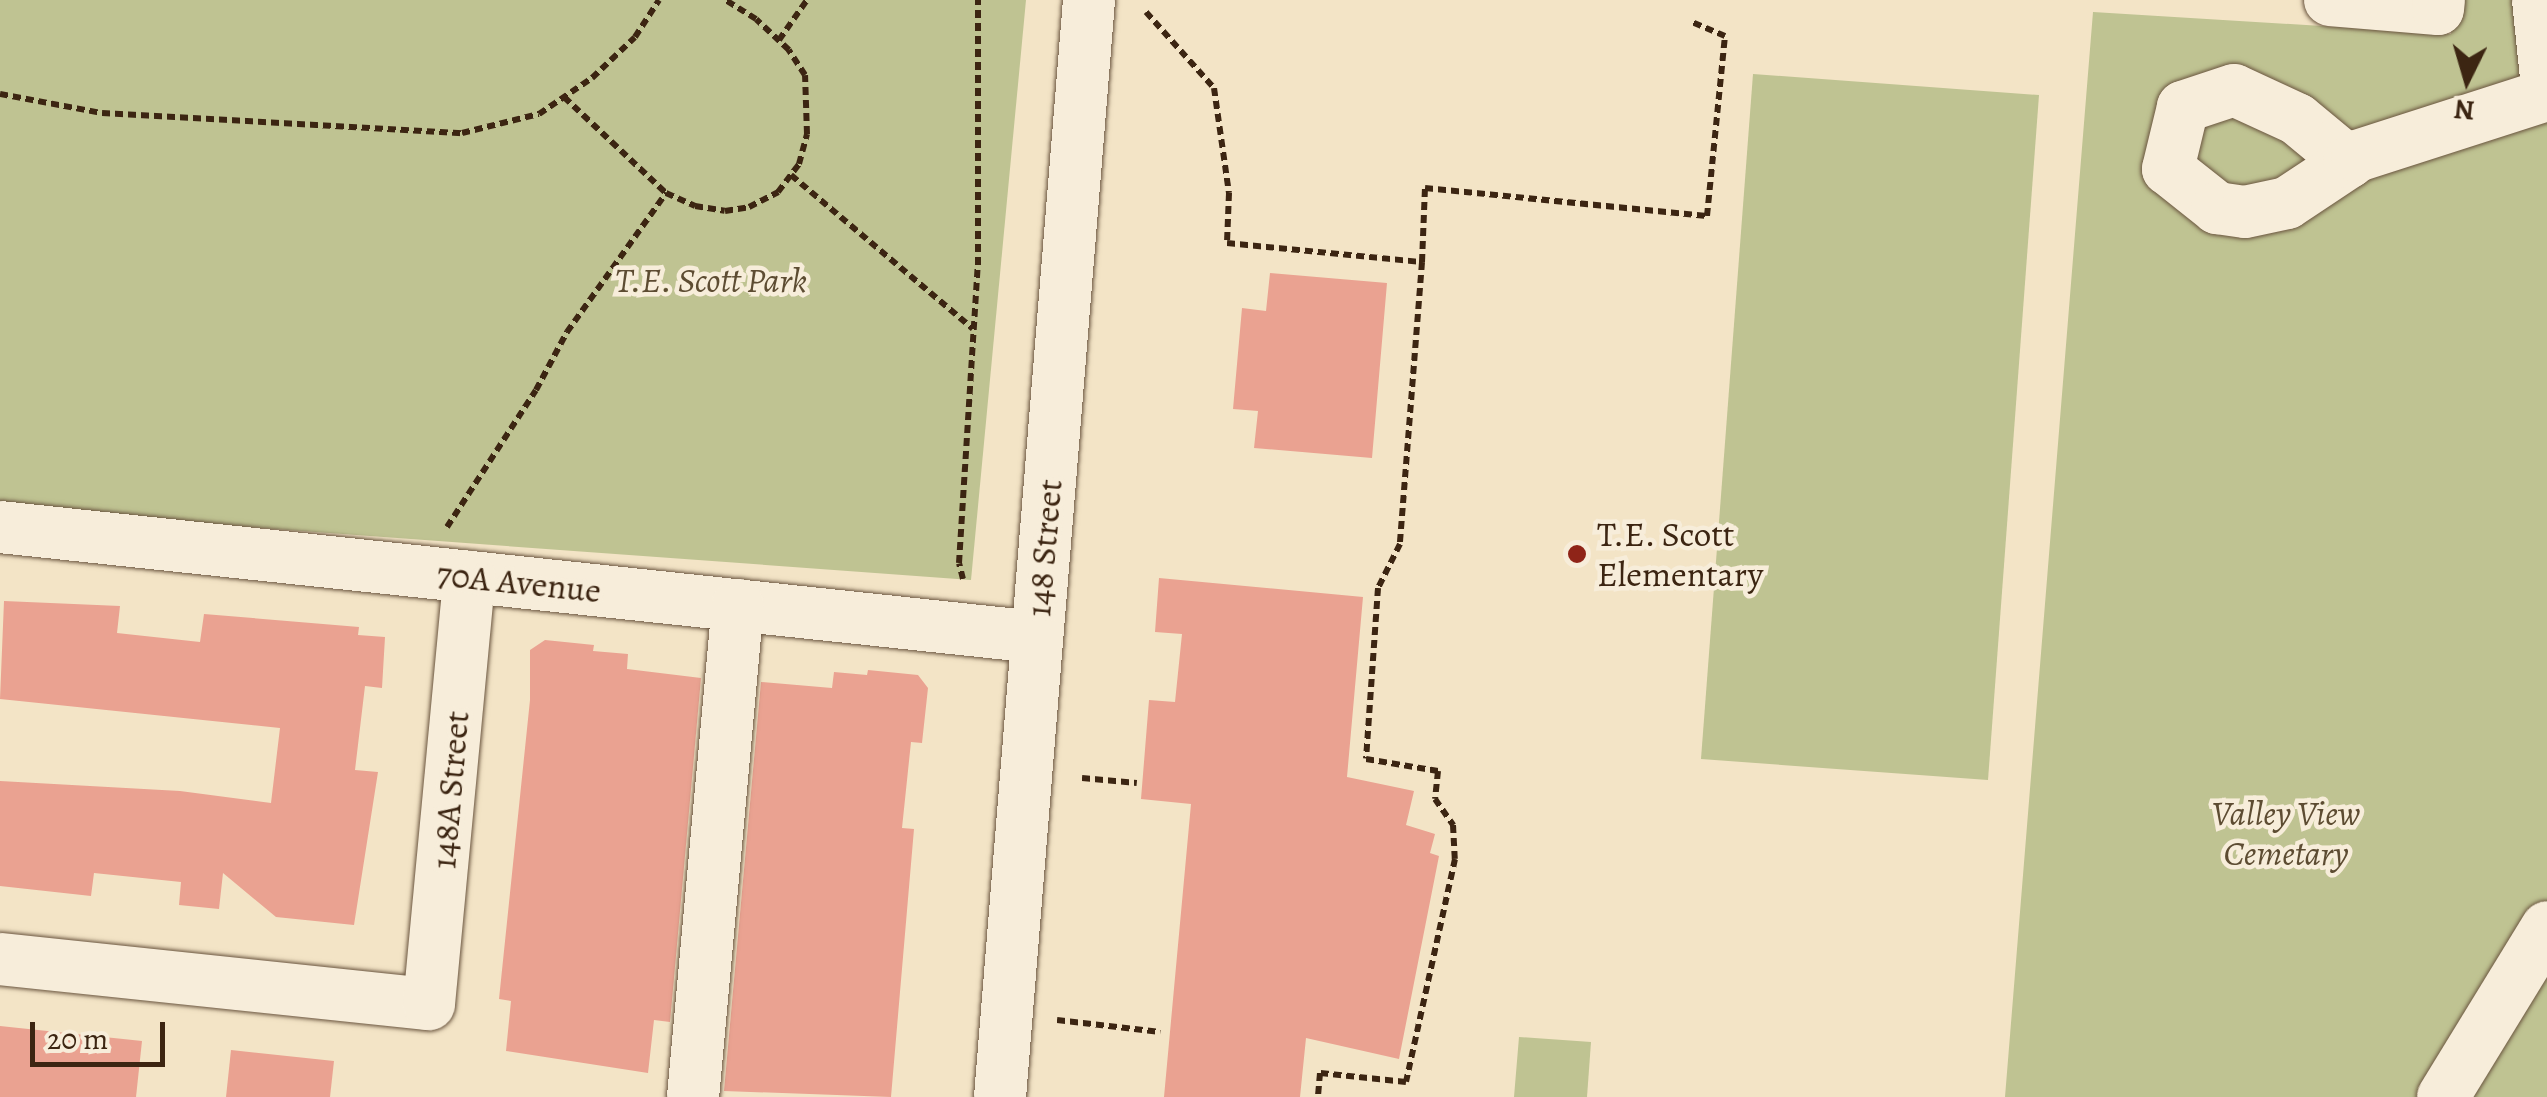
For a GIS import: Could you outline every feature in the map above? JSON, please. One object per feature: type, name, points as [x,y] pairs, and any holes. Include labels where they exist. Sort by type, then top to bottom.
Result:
[{"type":"street","name":"148 Street","points":[[1000,1097],[1090,0]]},
{"type":"street","points":[[2330,0],[2438,5]]},
{"type":"street","points":[[2538,0],[2547,87]]},
{"type":"street","points":[[2349,162],[2547,94]]},
{"type":"street","name":"70A Avenue","points":[[0,527],[457,560],[738,604],[1037,637]]},
{"type":"street","name":"148A Street","points":[[0,959],[430,1004],[457,560]]},
{"type":"street","points":[[693,1097],[738,604]]},
{"type":"street","points":[[2443,1097],[2547,927]]},
{"type":"path","points":[[0,94],[102,113],[462,133],[539,114],[592,78],[635,37],[658,0]]},
{"type":"path","points":[[564,97],[666,192],[695,206],[725,211],[749,207],[778,192],[791,175],[807,134],[809,103],[805,75],[756,19],[725,0]]},
{"type":"path","points":[[778,40],[807,0]]},
{"type":"path","points":[[966,590],[959,563],[978,265],[978,0]]},
{"type":"path","points":[[1146,12],[1214,88],[1229,193],[1227,243],[1422,262]]},
{"type":"path","points":[[1318,1097],[1320,1073],[1406,1082],[1454,858],[1452,825],[1435,799],[1438,770],[1366,759],[1378,588],[1400,544],[1425,188],[1708,216],[1725,36],[1692,22]]},
{"type":"path","points":[[791,175],[974,330]]},
{"type":"path","points":[[457,560],[448,525],[536,390],[567,332],[666,192]]},
{"type":"path","points":[[1082,778],[1136,782]]},
{"type":"path","points":[[1057,1020],[1160,1032]]},
{"type":"green space","name":"T.E. Scott Park","points":[[0,0],[1026,0],[971,580],[0,509]]},
{"type":"green space","name":"Valley View Cemetary","points":[[2454,0],[2547,0],[2547,1097],[2005,1097],[2093,12],[2451,34]]},
{"type":"green space","points":[[1753,74],[2039,95],[1988,780],[1701,759]]},
{"type":"green space","points":[[1519,1037],[1591,1042],[1587,1097],[1514,1097]]},
{"type":"building","points":[[1270,273],[1387,283],[1372,458],[1254,448],[1258,411],[1233,409],[1242,308],[1266,311]]},
{"type":"building","points":[[1159,578],[1363,597],[1347,777],[1414,791],[1406,825],[1435,834],[1430,853],[1439,856],[1399,1059],[1306,1038],[1300,1097],[1164,1097],[1191,804],[1141,799],[1149,700],[1175,702],[1182,634],[1155,632]]},
{"type":"building","points":[[4,601],[120,606],[117,633],[200,642],[204,614],[359,627],[358,635],[385,637],[382,688],[365,686],[355,770],[378,772],[354,925],[276,917],[223,873],[219,909],[179,905],[181,882],[94,873],[91,896],[0,886],[0,781],[180,791],[271,803],[280,728],[0,699]]},
{"type":"building","points":[[545,640],[594,645],[593,651],[628,654],[627,669],[701,678],[670,1022],[654,1020],[648,1073],[506,1051],[511,1001],[499,999],[530,700],[530,650]]},
{"type":"building","points":[[868,670],[918,675],[928,688],[922,743],[911,742],[902,828],[914,829],[891,1097],[724,1091],[761,682],[832,688],[834,672],[867,675]]},
{"type":"building","points":[[0,1026],[142,1041],[136,1097],[0,1097]]},
{"type":"building","points":[[231,1050],[334,1061],[330,1097],[226,1097]]},
{"type":"place","name":"T.E. Scott Elementary","points":[[1577,554]]}]
